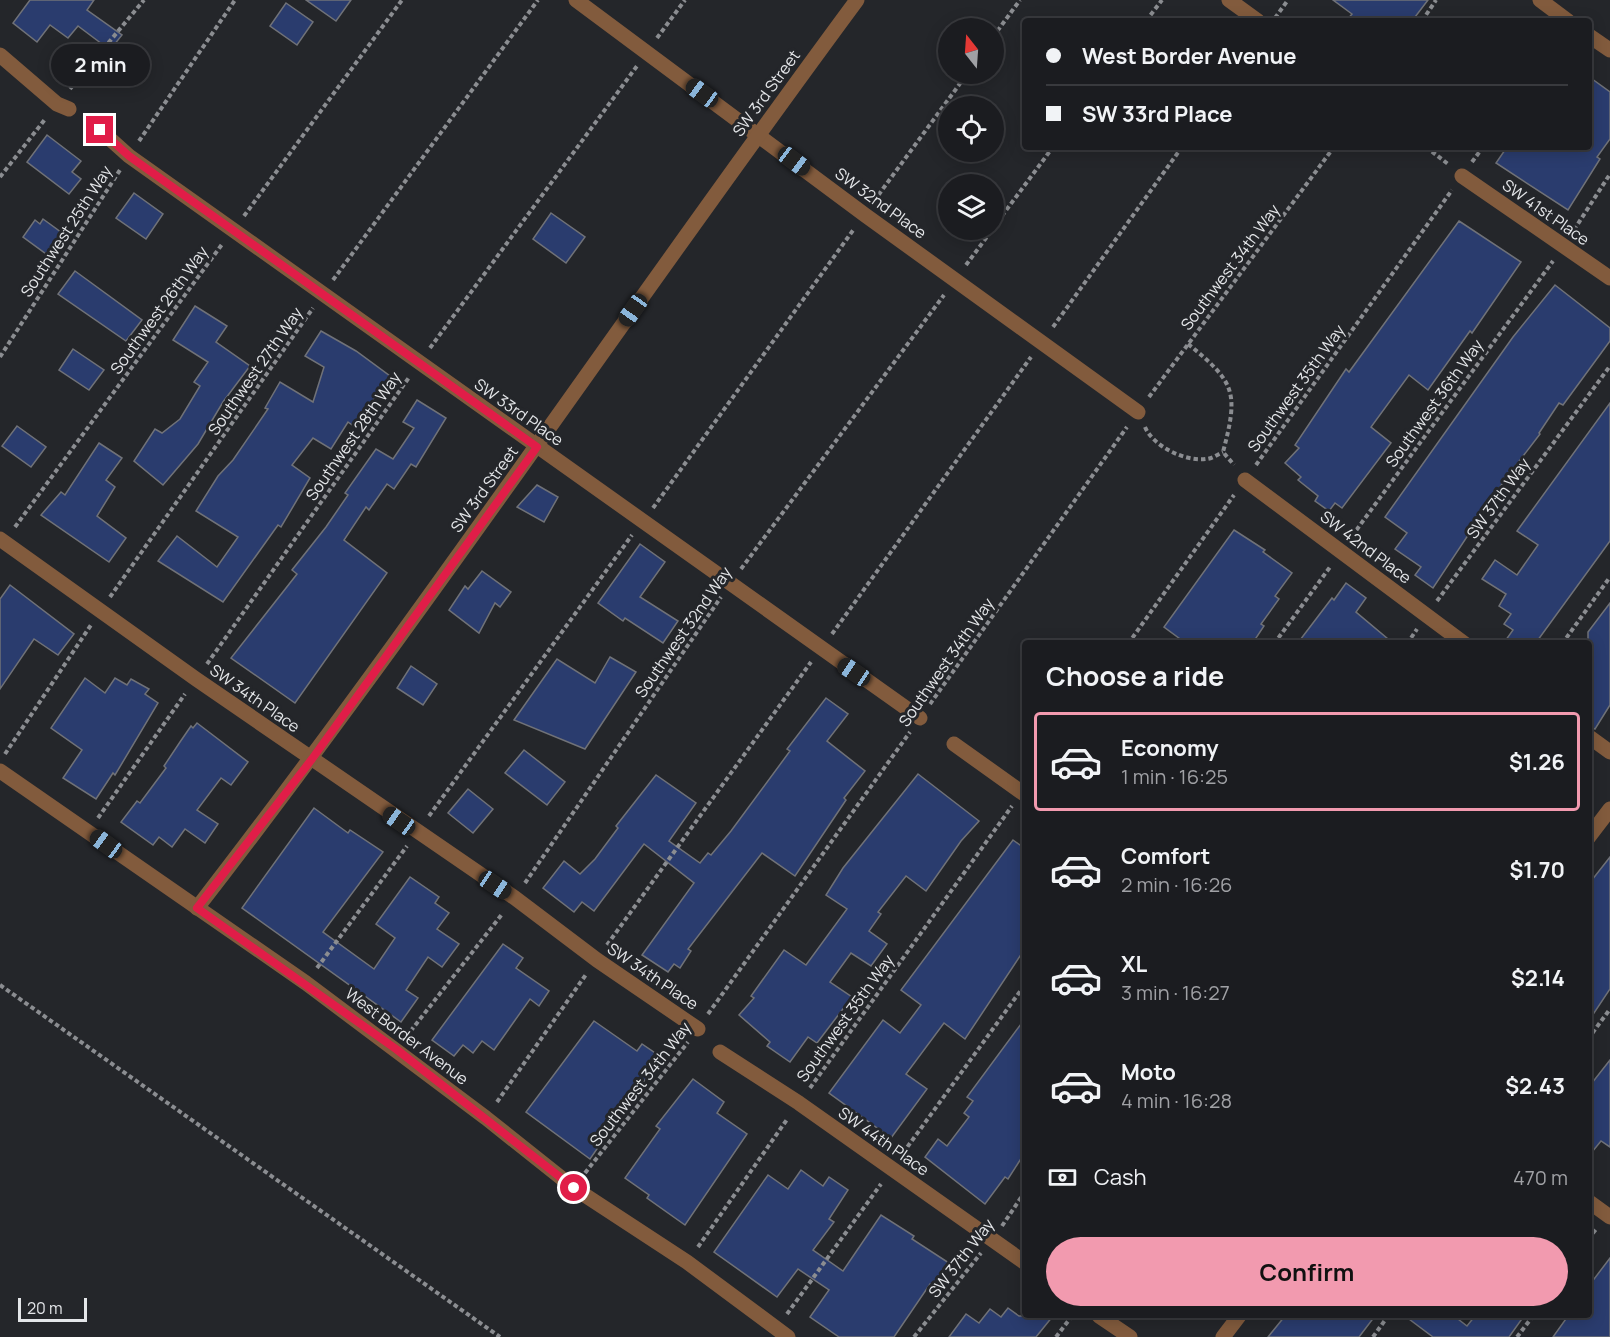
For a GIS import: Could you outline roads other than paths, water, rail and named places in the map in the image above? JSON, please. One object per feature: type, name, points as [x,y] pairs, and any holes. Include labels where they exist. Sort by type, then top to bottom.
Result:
[{"type":"street","name":"SW 32nd Place","points":[[576,0],[1138,412]]},
{"type":"street","name":"SW 3rd Street","points":[[197,908],[312,759],[537,447],[758,134],[857,0]]},
{"type":"street","points":[[1229,0],[1254,18]]},
{"type":"street","points":[[1540,0],[1564,18]]},
{"type":"street","points":[[1592,38],[1610,50]]},
{"type":"street","points":[[0,55],[57,104],[69,110]]},
{"type":"street","name":"SW 33rd Place","points":[[100,130],[129,156],[920,718]]},
{"type":"street","name":"SW 41st Place","points":[[1462,176],[1610,278]]},
{"type":"street","name":"SW 42nd Place","points":[[1245,480],[1460,640]]},
{"type":"street","name":"SW 34th Place","points":[[2,540],[102,609],[196,679],[515,898],[597,960],[698,1029]]},
{"type":"street","points":[[1592,739],[1610,752]]},
{"type":"street","points":[[954,744],[1022,792]]},
{"type":"street","name":"West Border Avenue","points":[[0,771],[396,1049],[574,1188],[687,1262],[788,1337]]},
{"type":"street","points":[[1592,833],[1610,809]]},
{"type":"street","name":"SW 44th Place","points":[[720,1052],[799,1103],[1022,1261]]},
{"type":"street","points":[[1592,1204],[1610,1217]]},
{"type":"street","points":[[1102,1318],[1130,1337]]},
{"type":"street","points":[[1223,1337],[1237,1318]]}]
